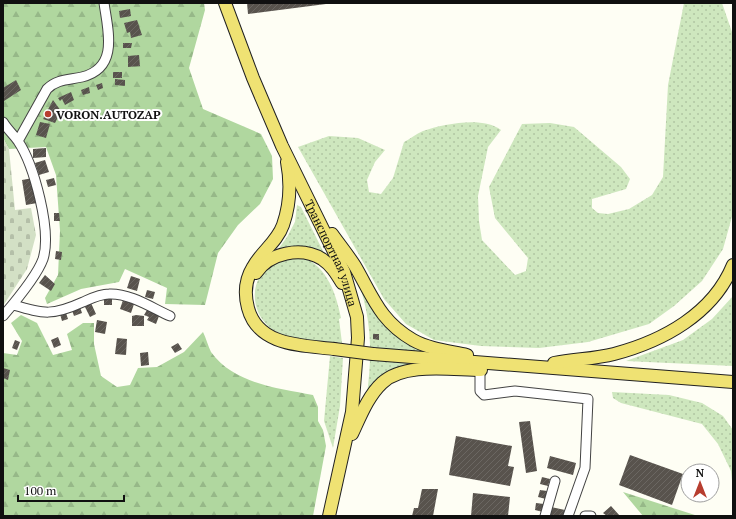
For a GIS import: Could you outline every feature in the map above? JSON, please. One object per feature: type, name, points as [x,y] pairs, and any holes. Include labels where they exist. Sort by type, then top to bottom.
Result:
[{"type":"main road","name":"Транспортная улица","points":[[225,3],[253,78],[286,153],[344,272],[357,317],[357,372],[352,412],[345,450],[329,516]]},
{"type":"main road","points":[[286,153],[290,193],[288,210],[282,227],[272,243],[260,256],[248,276],[245,294],[250,315],[260,330],[277,340],[373,354],[507,363],[733,382]]},
{"type":"main road","points":[[312,206],[355,266],[381,314],[400,331],[413,340],[431,348],[507,363]]},
{"type":"main road","points":[[250,315],[250,292],[256,272],[261,266],[274,257],[283,254],[295,253],[315,256],[330,266],[342,283],[357,317]]},
{"type":"main road","points":[[537,366],[613,354],[642,345],[669,332],[688,321],[703,308],[720,290],[733,266]]},
{"type":"main road","points":[[345,450],[368,402],[381,384],[390,377],[402,371],[480,370],[507,363]]},
{"type":"street","points":[[18,141],[47,89],[52,84],[64,79],[83,76],[101,68],[105,62],[108,52],[108,34],[104,3]]},
{"type":"street","points":[[3,122],[18,141],[38,193],[44,222],[45,242],[43,258],[40,265],[13,305],[3,316]]},
{"type":"street","points":[[13,305],[47,314],[63,311],[100,294],[111,294],[143,304],[170,316]]},
{"type":"street","points":[[480,370],[480,391],[484,395],[515,391],[588,399],[585,468],[568,516]]},
{"type":"street","points":[[545,516],[555,481]]},
{"type":"street","points":[[585,516],[591,516]]},
{"type":"green space","points":[[3,3],[204,3],[205,10],[189,68],[203,109],[261,134],[272,156],[273,179],[260,204],[238,225],[218,253],[205,305],[165,304],[167,288],[125,269],[119,282],[81,289],[47,304],[45,298],[58,275],[60,231],[56,175],[46,147],[9,149],[3,138]]},
{"type":"green space","points":[[684,3],[722,3],[733,35],[733,213],[723,249],[702,281],[674,306],[649,324],[588,342],[539,348],[481,346],[434,340],[406,324],[384,299],[298,147],[329,136],[358,138],[385,150],[375,162],[367,180],[369,192],[381,194],[393,178],[404,142],[415,135],[432,128],[474,122],[484,123],[501,130],[488,147],[478,196],[479,221],[482,240],[515,275],[526,271],[528,258],[495,218],[489,187],[522,124],[550,123],[574,127],[621,167],[630,179],[626,189],[592,199],[592,208],[598,213],[608,214],[629,209],[652,195],[663,177],[668,85]]},
{"type":"green space","points":[[3,138],[9,149],[15,210],[31,208],[36,235],[27,269],[3,306]]},
{"type":"green space","points":[[297,205],[301,207],[327,259],[289,247],[279,248],[295,222]]},
{"type":"green space","points":[[303,257],[318,267],[324,274],[333,290],[341,318],[339,319],[342,343],[314,341],[283,335],[268,326],[261,318],[255,298],[259,279],[264,271],[272,264],[282,259]]},
{"type":"green space","points":[[359,284],[399,338],[410,345],[431,354],[414,351],[414,369],[367,394],[370,366],[369,325]]},
{"type":"green space","points":[[733,296],[733,366],[626,361],[683,340],[712,319]]},
{"type":"green space","points":[[21,315],[37,323],[53,355],[72,350],[67,334],[83,323],[94,323],[94,344],[101,376],[117,387],[130,385],[138,368],[157,367],[184,352],[203,332],[211,352],[221,363],[244,378],[271,387],[313,395],[318,407],[318,421],[323,430],[326,446],[313,516],[3,516],[3,353],[17,355],[22,341],[11,323]]},
{"type":"green space","points":[[330,356],[343,358],[340,406],[333,448],[324,421]]},
{"type":"green space","points":[[612,392],[669,395],[702,403],[723,416],[733,430],[733,491],[731,471],[718,444],[702,424],[621,403],[613,398]]},
{"type":"green space","points":[[623,492],[698,516],[643,516]]},
{"type":"building","points":[[247,3],[326,3],[326,4],[248,14]]},
{"type":"building","points":[[130,9],[131,16],[120,18],[119,11]]},
{"type":"building","points":[[137,20],[142,35],[131,38],[130,32],[127,33],[124,23]]},
{"type":"building","points":[[123,43],[132,43],[131,48],[123,48]]},
{"type":"building","points":[[139,55],[140,66],[128,67],[128,56]]},
{"type":"building","points":[[113,72],[122,72],[122,78],[113,78]]},
{"type":"building","points":[[115,79],[125,80],[125,86],[115,85]]},
{"type":"building","points":[[16,80],[21,90],[4,101],[3,88]]},
{"type":"building","points":[[102,83],[103,88],[98,90],[96,85]]},
{"type":"building","points":[[89,87],[90,93],[83,95],[81,90]]},
{"type":"building","points":[[71,92],[74,100],[65,105],[62,99],[60,101],[58,98]]},
{"type":"building","points":[[53,100],[61,111],[55,123],[43,119]]},
{"type":"building","points":[[40,122],[50,124],[46,138],[36,135]]},
{"type":"building","points":[[46,148],[46,157],[33,158],[33,149]]},
{"type":"building","points":[[45,160],[49,172],[39,175],[35,163]]},
{"type":"building","points":[[33,178],[37,203],[26,205],[22,180]]},
{"type":"building","points":[[54,178],[56,185],[48,187],[46,180]]},
{"type":"building","points":[[54,213],[59,213],[60,221],[54,221]]},
{"type":"building","points":[[56,251],[62,252],[61,260],[55,259]]},
{"type":"building","points":[[45,275],[55,284],[51,291],[39,283]]},
{"type":"building","points":[[131,276],[140,279],[137,291],[127,288]]},
{"type":"building","points":[[147,290],[155,292],[153,299],[145,297]]},
{"type":"building","points":[[104,297],[112,298],[112,305],[104,305]]},
{"type":"building","points":[[123,300],[134,304],[131,313],[120,309]]},
{"type":"building","points":[[91,303],[96,314],[90,317],[85,307]]},
{"type":"building","points":[[80,307],[82,313],[74,316],[72,310]]},
{"type":"building","points":[[147,310],[159,316],[156,324],[147,320],[149,317],[144,315]]},
{"type":"building","points":[[66,313],[68,319],[62,321],[60,314]]},
{"type":"building","points":[[132,316],[144,316],[144,326],[132,326]]},
{"type":"building","points":[[97,320],[107,322],[105,334],[95,332]]},
{"type":"building","points":[[373,334],[379,334],[379,340],[373,339]]},
{"type":"building","points":[[58,337],[61,345],[54,348],[51,340]]},
{"type":"building","points":[[117,338],[127,339],[126,355],[115,354]]},
{"type":"building","points":[[15,340],[20,342],[17,350],[12,348]]},
{"type":"building","points":[[178,343],[182,349],[175,353],[171,347]]},
{"type":"building","points":[[148,352],[149,365],[141,366],[140,353]]},
{"type":"building","points":[[3,368],[10,370],[8,380],[3,378]]},
{"type":"building","points":[[530,421],[537,471],[526,473],[519,422]]},
{"type":"building","points":[[456,436],[512,446],[508,466],[514,467],[510,486],[449,475]]},
{"type":"building","points":[[630,455],[680,473],[680,482],[672,505],[619,485]]},
{"type":"building","points":[[550,456],[576,463],[573,475],[547,468]]},
{"type":"building","points":[[542,477],[550,479],[548,486],[540,484]]},
{"type":"building","points":[[422,489],[438,489],[433,516],[412,516],[414,508],[418,508]]},
{"type":"building","points":[[540,490],[547,491],[546,499],[538,497]]},
{"type":"building","points":[[473,493],[510,497],[508,516],[471,516]]},
{"type":"building","points":[[536,503],[544,504],[543,512],[535,510]]},
{"type":"building","points":[[611,506],[620,516],[607,516],[603,513]]},
{"type":"building","points":[[551,507],[565,510],[563,516],[549,516]]},
{"type":"place","name":"VORON.AUTOZAP","points":[[48,114]]}]
